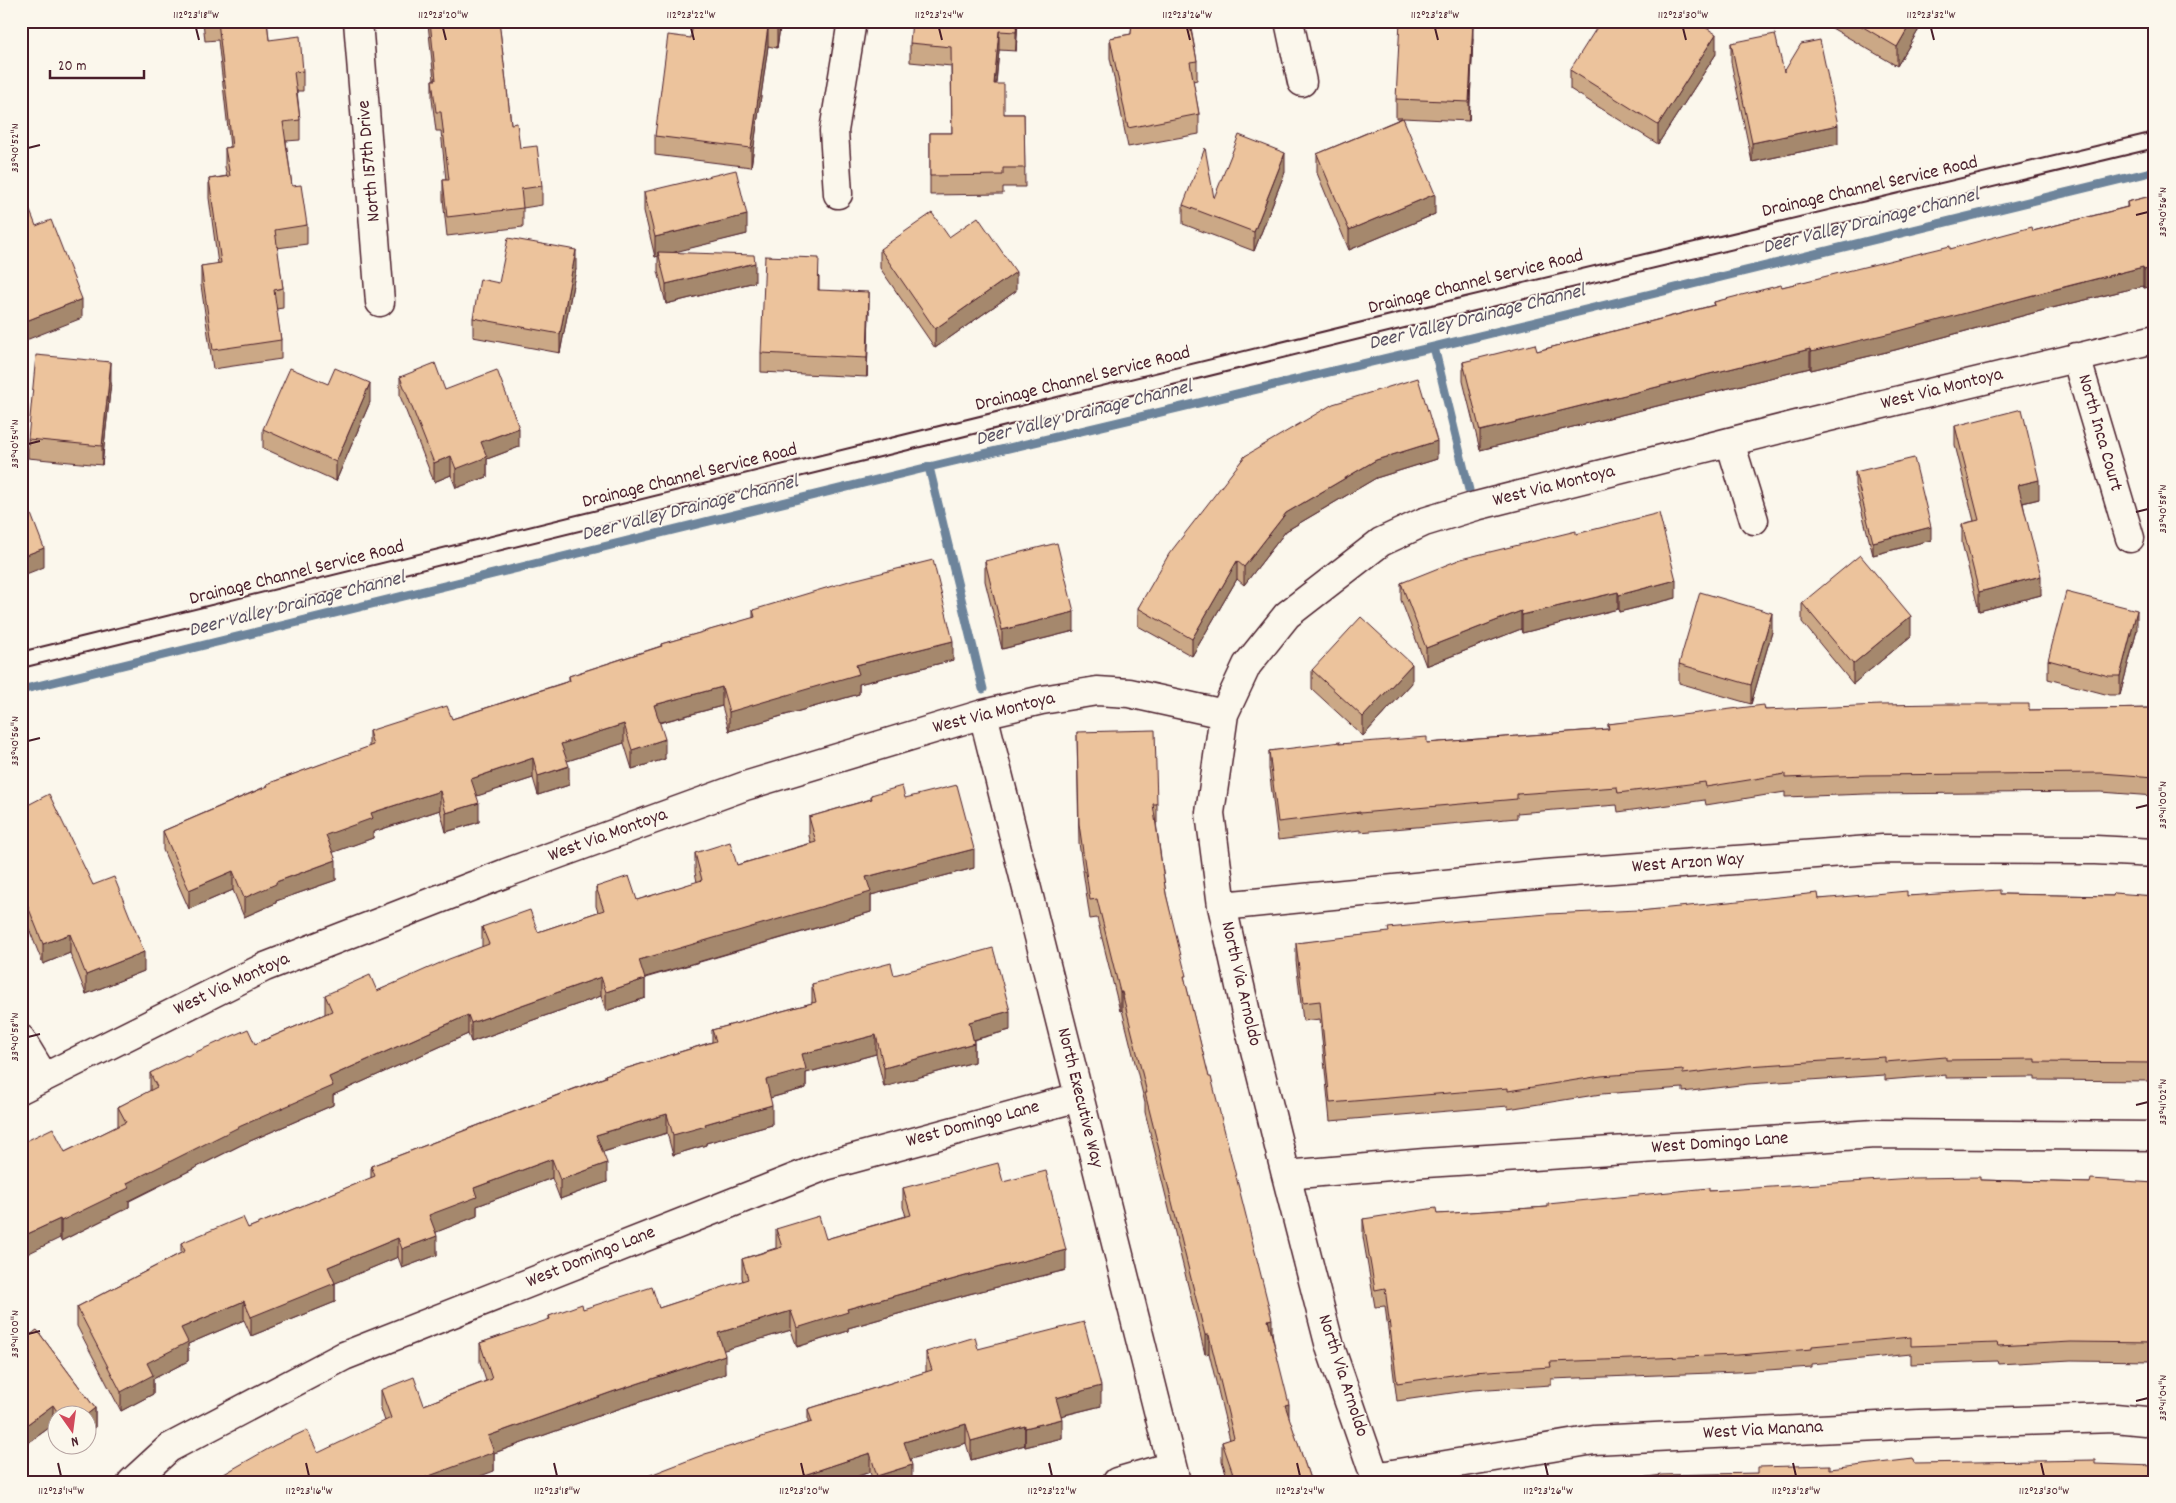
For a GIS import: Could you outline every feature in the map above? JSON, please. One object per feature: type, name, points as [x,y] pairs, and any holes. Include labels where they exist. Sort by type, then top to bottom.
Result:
[{"type":"street","name":"North 157th Drive","points":[[358,21],[380,302]]},
{"type":"street","points":[[838,194],[834,131],[852,21]]},
{"type":"street","points":[[1289,21],[1302,82]]},
{"type":"street","name":"West Via Montoya","points":[[1381,542],[1424,522],[1476,506],[2155,339]]},
{"type":"street","name":"North Inca Court","points":[[2076,357],[2130,538]]},
{"type":"street","points":[[1730,442],[1754,520]]},
{"type":"street","name":"North Via Arnoldo","points":[[1375,1477],[1330,1347],[1286,1175],[1248,1022],[1222,906],[1210,813],[1224,714],[1247,665],[1287,615],[1381,542]]},
{"type":"street","name":"West Via Montoya","points":[[33,1083],[264,967],[497,876],[745,786],[983,714],[1042,700],[1097,691],[1129,693],[1224,714]]},
{"type":"street","name":"North Executive Way","points":[[983,714],[1174,1474]]},
{"type":"street","name":"West Arzon Way","points":[[1222,906],[1545,874],[1883,849],[2095,850],[2155,853]]},
{"type":"street","points":[[21,1039],[33,1083]]},
{"type":"street","name":"West Domingo Lane","points":[[132,1482],[169,1448],[344,1356],[825,1166],[1079,1097]]},
{"type":"street","name":"West Domingo Lane","points":[[1286,1175],[1425,1163],[1876,1134],[2155,1136]]},
{"type":"street","name":"West Via Manana","points":[[1375,1477],[1594,1440],[1919,1424],[2115,1418],[2155,1422]]},
{"type":"street","points":[[1117,1482],[1174,1474]]},
{"type":"lane","name":"Drainage Channel Service Road","points":[[21,660],[1434,312],[2155,140]]},
{"type":"building","points":[[218,21],[267,21],[269,40],[300,36],[303,71],[294,72],[300,120],[283,122],[292,186],[301,185],[307,225],[275,230],[283,288],[274,290],[281,340],[213,350],[201,266],[221,263],[209,179],[230,176],[225,148],[232,147]]},
{"type":"building","points":[[430,21],[499,21],[511,124],[517,123],[520,148],[537,146],[542,186],[521,189],[523,208],[447,217],[443,180],[449,180],[441,112],[436,112],[432,80],[436,80]]},
{"type":"building","points":[[693,21],[778,21],[777,29],[768,27],[751,148],[655,136],[668,35],[691,38]]},
{"type":"building","points":[[912,21],[1017,21],[1016,32],[999,31],[994,84],[1004,84],[1004,114],[1024,114],[1025,168],[1003,168],[1003,175],[930,176],[930,133],[952,133],[951,47],[910,43]]},
{"type":"building","points":[[1132,21],[1189,21],[1197,61],[1190,62],[1199,114],[1128,128],[1110,38],[1131,34]]},
{"type":"building","points":[[1400,21],[1473,21],[1469,102],[1396,99]]},
{"type":"building","points":[[1601,21],[1695,21],[1716,34],[1658,125],[1570,70]]},
{"type":"building","points":[[1853,21],[1912,21],[1897,47]]},
{"type":"building","points":[[1775,34],[1784,72],[1801,44],[1820,40],[1838,125],[1752,143],[1731,43]]},
{"type":"building","points":[[1403,118],[1435,194],[1349,230],[1317,154]]},
{"type":"building","points":[[1239,135],[1285,153],[1254,232],[1183,205],[1205,148],[1214,198]]},
{"type":"building","points":[[736,170],[747,215],[655,237],[644,192]]},
{"type":"building","points":[[21,188],[36,226],[51,220],[82,299],[21,323]]},
{"type":"building","points":[[2155,195],[2155,267],[2144,270],[2143,267],[1895,332],[1811,352],[1810,349],[1480,431],[1463,362],[1535,344],[1537,351],[1715,305],[1714,302],[1781,285],[1782,287],[1950,246],[1950,249],[2032,227],[2033,231],[2128,207],[2127,202]]},
{"type":"building","points":[[932,213],[949,237],[978,217],[1016,272],[935,329],[880,249]]},
{"type":"building","points":[[508,238],[576,250],[560,334],[473,318],[480,279],[499,283]]},
{"type":"building","points":[[658,252],[754,255],[755,263],[666,284]]},
{"type":"building","points":[[765,256],[819,258],[818,290],[869,292],[867,358],[761,353]]},
{"type":"building","points":[[36,355],[111,362],[102,446],[28,439]]},
{"type":"building","points":[[435,363],[445,390],[497,370],[519,428],[481,442],[487,457],[456,469],[451,456],[434,463],[400,377]]},
{"type":"building","points":[[290,368],[328,384],[335,368],[370,383],[336,462],[263,429]]},
{"type":"building","points":[[1418,378],[1437,441],[1376,460],[1286,513],[1244,567],[1237,561],[1192,639],[1138,608],[1169,554],[1245,456],[1333,404]]},
{"type":"building","points":[[2022,409],[2039,480],[2018,485],[2041,576],[1979,592],[1962,524],[1979,520],[1955,426]]},
{"type":"building","points":[[1914,458],[1931,527],[1873,542],[1855,472]]},
{"type":"building","points":[[21,488],[44,548],[21,557]]},
{"type":"building","points":[[1659,513],[1676,580],[1619,595],[1618,592],[1522,615],[1521,611],[1426,648],[1401,583],[1461,559],[1576,531],[1576,534]]},
{"type":"building","points":[[1057,543],[1074,612],[1002,630],[985,561]]},
{"type":"building","points":[[1860,555],[1911,616],[1853,664],[1802,603]]},
{"type":"building","points":[[933,560],[953,641],[856,665],[859,674],[729,712],[722,687],[654,705],[665,739],[632,750],[624,724],[561,744],[569,766],[538,776],[533,758],[471,779],[479,803],[446,813],[440,791],[371,813],[373,818],[326,835],[336,860],[276,882],[276,884],[244,898],[233,871],[189,890],[163,831],[268,786],[267,784],[373,745],[369,731],[447,706],[452,719],[570,681],[569,676],[662,646],[661,644],[755,617],[753,610],[849,581]]},
{"type":"building","points":[[1700,592],[1772,613],[1751,685],[1679,664]]},
{"type":"building","points":[[2066,592],[2137,610],[2120,676],[2109,676],[2048,660]]},
{"type":"building","points":[[1361,617],[1412,664],[1363,717],[1312,670]]},
{"type":"building","points":[[1943,704],[2029,704],[2029,710],[2155,708],[2155,777],[2101,773],[1866,775],[1785,778],[1785,774],[1706,787],[1705,782],[1618,793],[1617,787],[1517,794],[1517,799],[1360,812],[1278,822],[1269,751],[1340,742],[1339,744],[1427,737],[1427,743],[1609,729],[1608,724],[1764,705],[1765,710]]},
{"type":"building","points":[[1155,730],[1157,804],[1153,804],[1166,894],[1209,1077],[1211,1077],[1272,1319],[1268,1320],[1289,1404],[1285,1405],[1311,1482],[1236,1482],[1222,1442],[1234,1438],[1209,1335],[1205,1335],[1122,992],[1120,992],[1097,899],[1090,900],[1079,824],[1077,732]]},
{"type":"building","points":[[957,785],[974,849],[866,877],[871,892],[639,960],[645,979],[606,992],[601,977],[471,1023],[468,1015],[329,1077],[333,1086],[241,1126],[127,1183],[129,1188],[61,1221],[60,1219],[21,1237],[21,1148],[24,1147],[22,1143],[53,1128],[65,1152],[126,1122],[118,1107],[157,1087],[150,1073],[186,1055],[248,1029],[255,1044],[332,1011],[325,995],[370,975],[377,991],[449,959],[489,944],[482,927],[530,910],[538,932],[604,910],[596,887],[629,876],[637,900],[702,880],[695,853],[730,842],[737,865],[816,842],[809,817],[872,799],[871,795],[902,786],[905,798]]},
{"type":"building","points":[[21,789],[28,805],[49,794],[93,885],[114,877],[144,952],[86,975],[70,934],[43,944],[23,894],[21,895]]},
{"type":"building","points":[[2000,890],[2000,894],[2113,896],[2114,893],[2155,896],[2155,1063],[2035,1062],[2035,1059],[1946,1060],[1946,1057],[1885,1062],[1885,1057],[1748,1066],[1683,1074],[1683,1070],[1601,1076],[1508,1091],[1508,1088],[1330,1103],[1320,1001],[1303,1003],[1296,943],[1389,932],[1388,928],[1548,914],[1639,911],[1818,893],[1819,899],[1907,891],[1907,896]]},
{"type":"building","points":[[993,948],[1010,1011],[969,1022],[974,1043],[884,1068],[876,1035],[802,1054],[806,1069],[766,1080],[772,1105],[673,1135],[667,1114],[596,1135],[607,1163],[560,1180],[552,1159],[474,1188],[477,1197],[429,1215],[437,1236],[402,1249],[398,1238],[328,1267],[335,1283],[251,1317],[244,1301],[181,1328],[188,1342],[147,1363],[153,1375],[121,1392],[77,1307],[185,1251],[181,1243],[243,1217],[248,1228],[375,1176],[371,1166],[606,1077],[605,1075],[716,1041],[712,1030],[816,1002],[812,984],[891,963],[894,975]]},
{"type":"building","points":[[998,1163],[1003,1182],[1046,1171],[1066,1250],[847,1309],[848,1312],[797,1328],[791,1311],[718,1333],[725,1355],[612,1392],[488,1436],[494,1452],[413,1482],[210,1482],[275,1445],[307,1430],[318,1453],[391,1418],[381,1390],[414,1377],[424,1405],[492,1379],[480,1343],[550,1319],[549,1316],[582,1304],[583,1309],[652,1287],[659,1308],[748,1279],[742,1259],[782,1247],[776,1229],[819,1216],[826,1239],[911,1215],[903,1188]]},
{"type":"building","points":[[1980,1177],[1980,1180],[2090,1183],[2091,1179],[2155,1183],[2155,1343],[2071,1342],[1998,1346],[1997,1343],[1911,1346],[1911,1337],[1812,1346],[1812,1349],[1738,1355],[1550,1362],[1551,1367],[1473,1372],[1397,1383],[1385,1288],[1375,1290],[1363,1219],[1436,1208],[1437,1214],[1548,1207],[1548,1204],[1709,1188],[1709,1191],[1913,1178]]},
{"type":"building","points":[[1084,1322],[1101,1386],[1056,1398],[1062,1419],[1025,1428],[1025,1426],[971,1441],[966,1424],[904,1442],[912,1465],[877,1476],[870,1453],[804,1475],[806,1482],[632,1482],[705,1454],[812,1422],[808,1409],[932,1370],[926,1352],[975,1337],[978,1349]]},
{"type":"building","points":[[37,1330],[94,1406],[48,1406],[48,1409],[21,1429],[21,1342]]},
{"type":"building","points":[[1913,1459],[1914,1463],[2096,1460],[2096,1464],[2155,1466],[2155,1482],[1608,1482],[1662,1475],[1758,1473],[1758,1467],[1830,1465],[1830,1469]]},
{"type":"waterway","name":"Deer Valley Drainage Channel","points":[[21,690],[929,467],[1434,347],[2155,171]]},
{"type":"waterway","points":[[1434,347],[1469,490]]},
{"type":"waterway","points":[[929,467],[983,689]]}]
